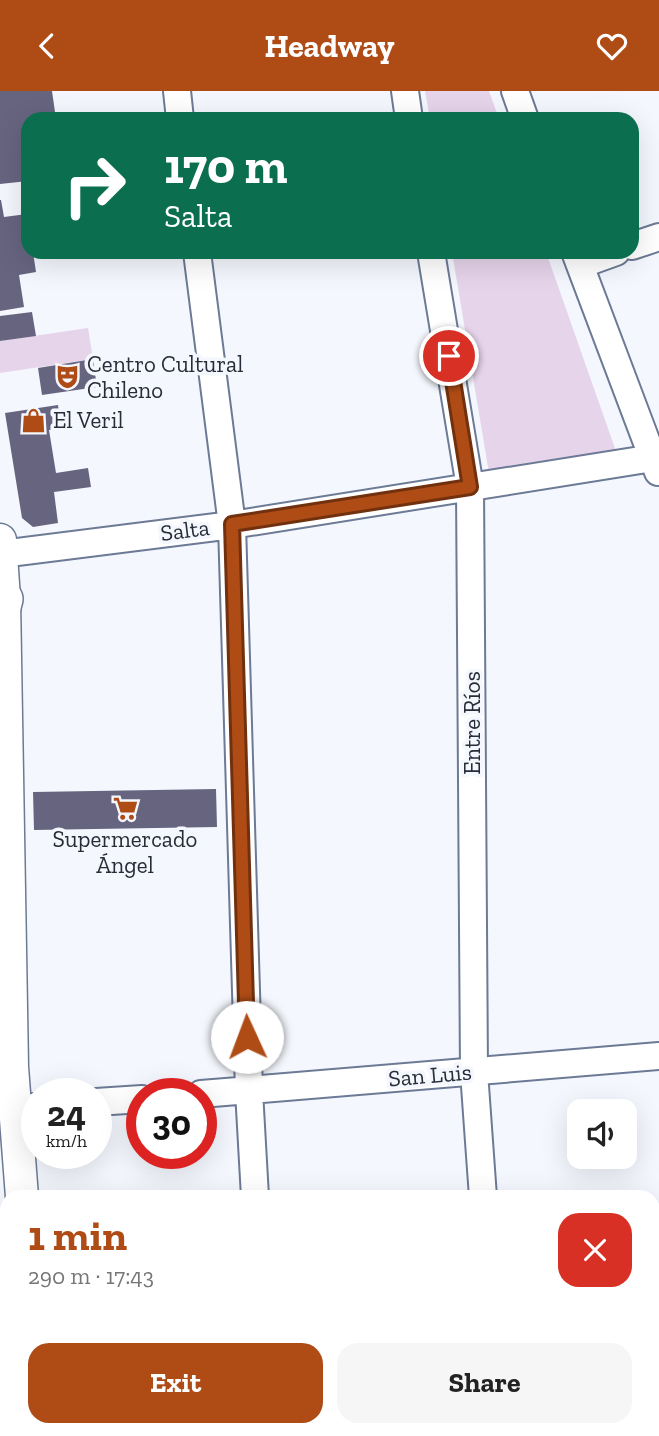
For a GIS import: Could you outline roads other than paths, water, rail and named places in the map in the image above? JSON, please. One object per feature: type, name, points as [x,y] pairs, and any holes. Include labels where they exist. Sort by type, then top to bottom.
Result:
[{"type":"main road","points":[[1,547],[12,1067],[21,1093]]},
{"type":"main road","points":[[22,1190],[23,1169]]},
{"type":"street","points":[[177,91],[179,112]]},
{"type":"street","points":[[405,91],[409,112]]},
{"type":"street","points":[[514,91],[522,112]]},
{"type":"street","points":[[639,244],[659,237]]},
{"type":"street","points":[[198,259],[232,524],[249,1090],[255,1190]]},
{"type":"street","name":"Entre Ríos","points":[[433,259],[470,487],[474,1072],[482,1190]]},
{"type":"street","points":[[578,259],[657,462]]},
{"type":"street","name":"Salta","points":[[1,547],[232,524],[470,487],[657,462]]},
{"type":"street","name":"San Luis","points":[[217,1093],[659,1056]]},
{"type":"place","name":"Centro Cultural Chileno","points":[[67,377]]},
{"type":"place","name":"El Veril","points":[[33,420]]},
{"type":"place","name":"Supermercado Ángel","points":[[125,809]]}]
